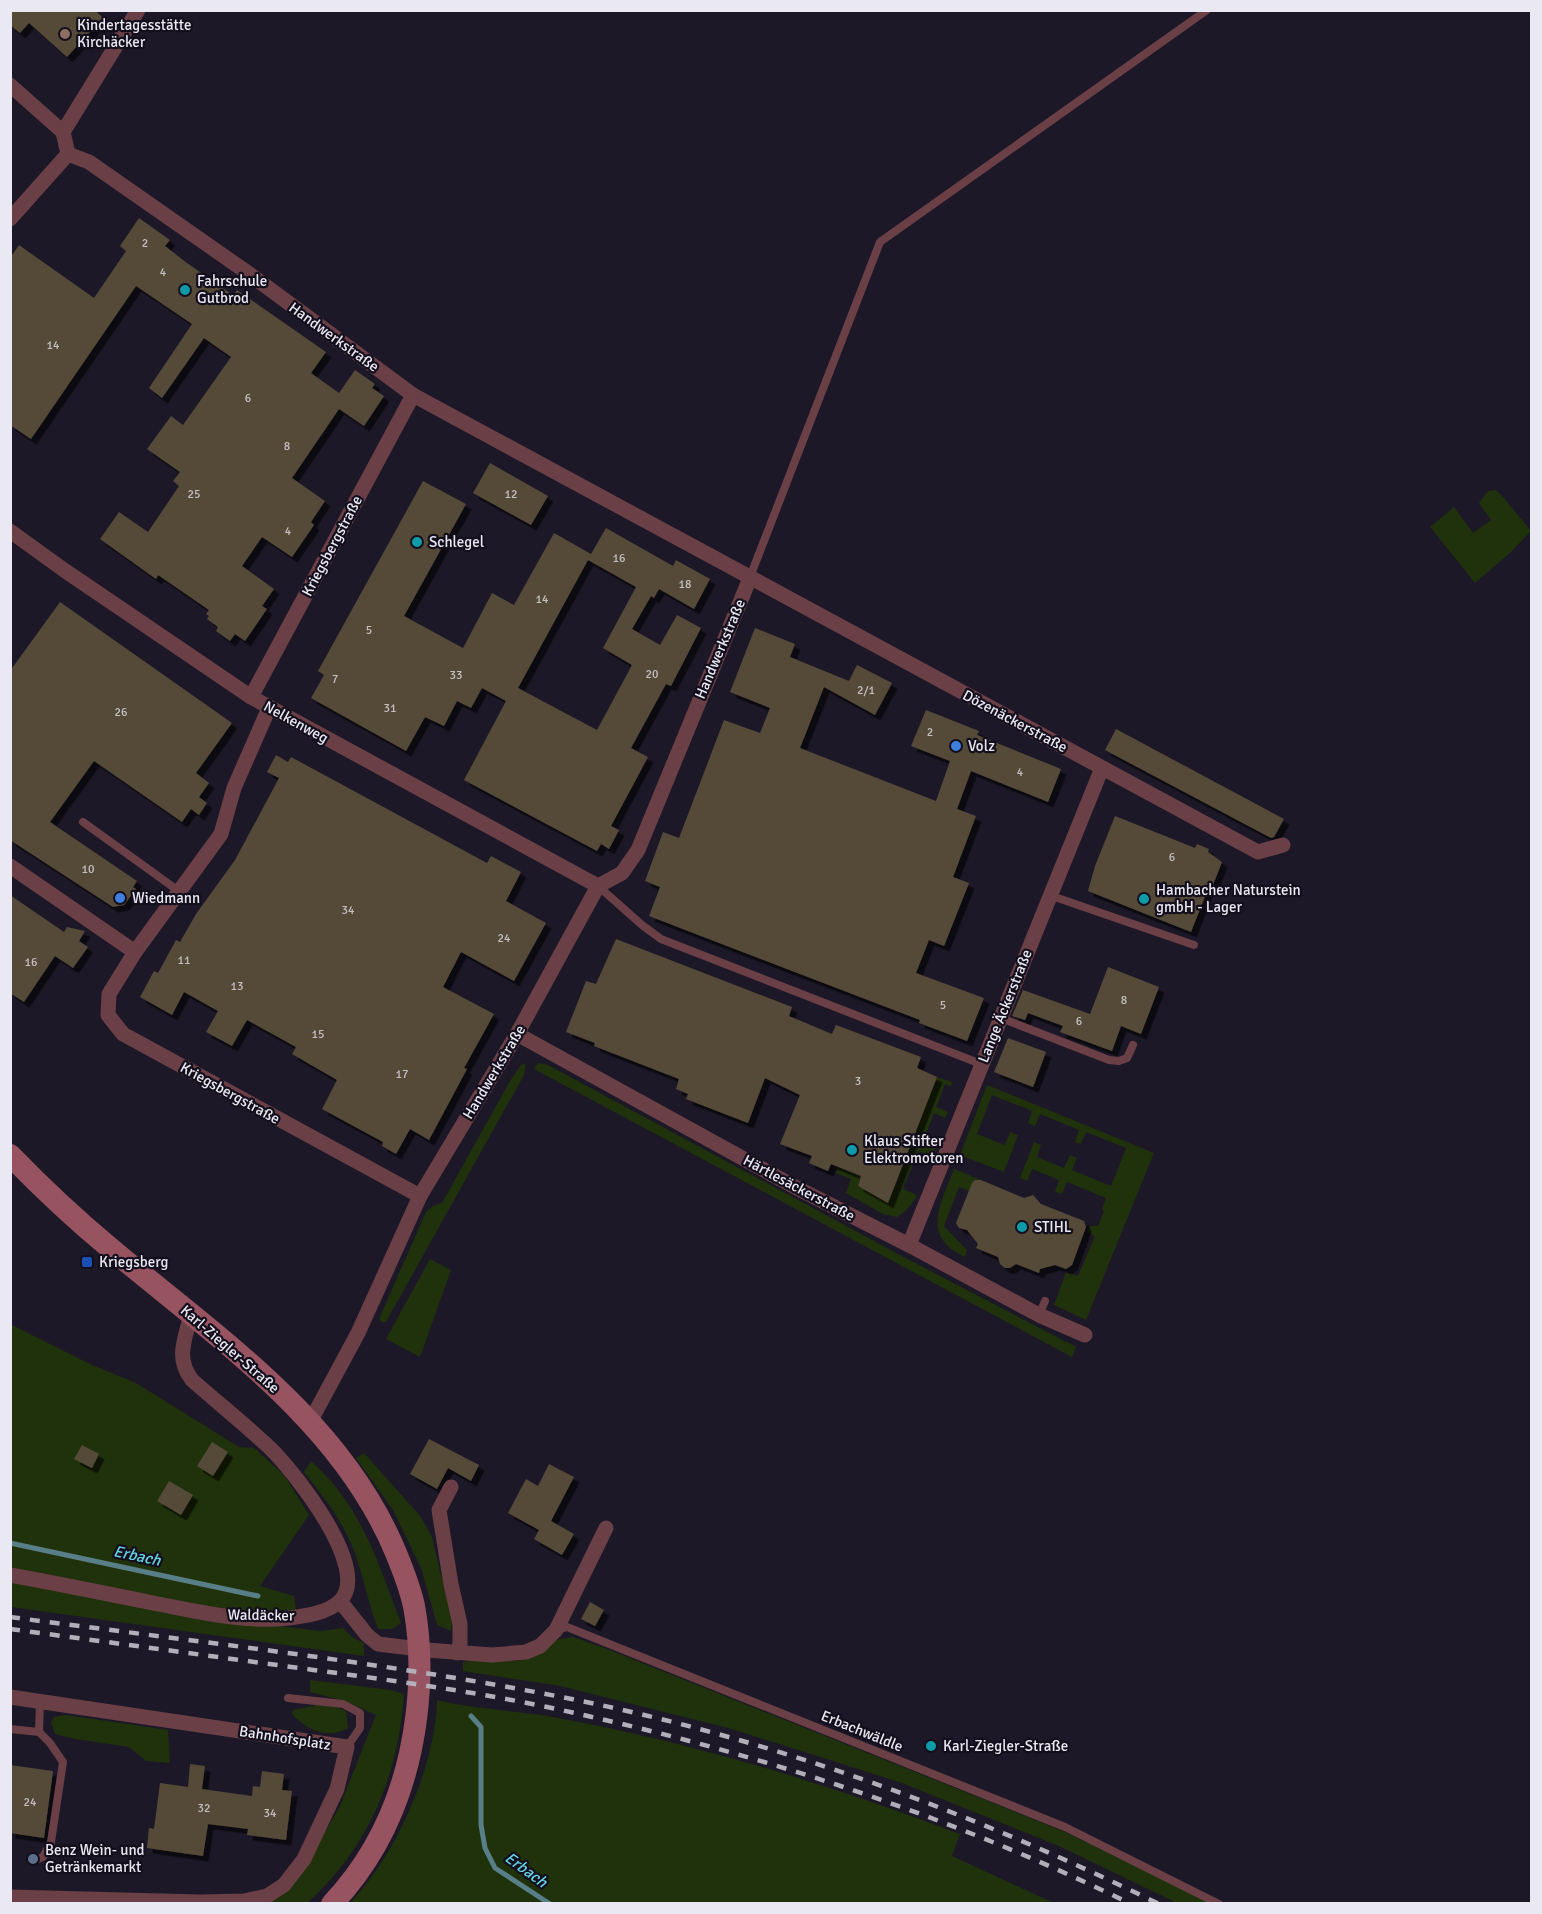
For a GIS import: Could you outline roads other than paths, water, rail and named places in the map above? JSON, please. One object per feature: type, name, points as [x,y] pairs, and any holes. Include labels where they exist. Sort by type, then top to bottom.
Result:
[{"type":"street","points":[[63,132],[138,10]]},
{"type":"street","points":[[10,85],[63,132],[68,154],[10,219]]},
{"type":"street","name":"Handwerkstraße","points":[[68,154],[89,162],[248,273],[412,395],[750,578],[638,850],[622,873],[598,886],[517,1035],[420,1196],[358,1333],[310,1422]]},
{"type":"street","name":"Kriegsbergstraße","points":[[251,697],[412,395]]},
{"type":"street","name":"Nelkenweg","points":[[10,531],[269,708],[598,886]]},
{"type":"street","name":"Dözenäckerstraße","points":[[750,578],[1258,852],[1283,845]]},
{"type":"street","name":"Kriegsbergstraße","points":[[269,708],[234,788],[220,834],[135,952],[109,994],[108,1016],[123,1034],[420,1196]]},
{"type":"street","name":"Lange Äckerstraße","points":[[909,1245],[1102,768]]},
{"type":"street","points":[[10,866],[135,952]]},
{"type":"street","name":"Härtlesäckerstraße","points":[[517,1035],[795,1187],[1039,1315],[1085,1335]]},
{"type":"street","name":"Karl-Ziegler-Straße","points":[[10,1155],[78,1221],[246,1359],[310,1422],[370,1501],[389,1536],[406,1577],[414,1606],[420,1680],[415,1727],[409,1762],[398,1799],[381,1838],[360,1870],[332,1904]]},
{"type":"street","points":[[191,1315],[182,1357],[184,1370],[192,1380],[271,1450],[302,1484],[335,1537],[347,1565],[347,1588],[340,1601],[366,1635],[378,1644],[492,1655],[526,1652],[540,1646],[556,1630],[606,1528]]},
{"type":"street","points":[[451,1487],[439,1510],[460,1624],[460,1644],[457,1653]]},
{"type":"street","name":"Waldäcker","points":[[10,1575],[237,1617],[287,1618],[318,1613],[340,1601]]},
{"type":"street","name":"Bahnhofsplatz","points":[[10,1697],[347,1747],[337,1790],[304,1859],[284,1885],[267,1896],[244,1901],[200,1902],[10,1897]]},
{"type":"lane","points":[[750,578],[880,242],[1207,10]]},
{"type":"lane","points":[[83,822],[180,892]]},
{"type":"lane","points":[[598,886],[661,939],[981,1064]]},
{"type":"lane","points":[[1050,895],[1194,945]]},
{"type":"lane","points":[[1001,1018],[1109,1060],[1119,1061],[1128,1058],[1133,1045]]},
{"type":"lane","points":[[1039,1315],[1045,1301]]},
{"type":"lane","name":"Erbachwäldle","points":[[556,1630],[567,1628],[1065,1827],[1219,1904]]},
{"type":"lane","points":[[288,1698],[343,1704],[360,1713],[360,1728],[347,1747]]},
{"type":"lane","points":[[39,1732],[40,1702]]},
{"type":"lane","points":[[10,1729],[39,1732],[63,1762],[51,1842],[43,1857],[33,1861]]},
{"type":"waterway","name":"Erbach","points":[[10,1543],[258,1596]]},
{"type":"waterway","name":"Erbach","points":[[471,1716],[481,1727],[481,1825],[485,1848],[495,1868],[550,1904]]},
{"type":"railway","points":[[10,1617],[304,1655],[451,1677],[596,1704],[669,1721],[813,1763],[954,1813],[1159,1904]]},
{"type":"railway","points":[[10,1629],[423,1685],[547,1707],[622,1724],[772,1764],[918,1813],[1061,1871],[1131,1904]]},
{"type":"place","name":"Kindertagesstätte Kirchäcker","points":[[65,34]]},
{"type":"place","name":"Fahrschule Gutbrod","points":[[185,290]]},
{"type":"place","name":"Schlegel","points":[[417,542]]},
{"type":"place","name":"Volz","points":[[956,746]]},
{"type":"place","name":"Wiedmann","points":[[120,898]]},
{"type":"place","name":"Hambacher Naturstein gmbH - Lager","points":[[1144,899]]},
{"type":"place","name":"Klaus Stifter Elektromotoren","points":[[852,1150]]},
{"type":"place","name":"STIHL","points":[[1022,1227]]},
{"type":"place","name":"Kriegsberg","points":[[87,1262]]},
{"type":"place","name":"Karl-Ziegler-Straße","points":[[931,1746]]},
{"type":"place","name":"Benz Wein- und Getränkemarkt","points":[[33,1859]]}]
